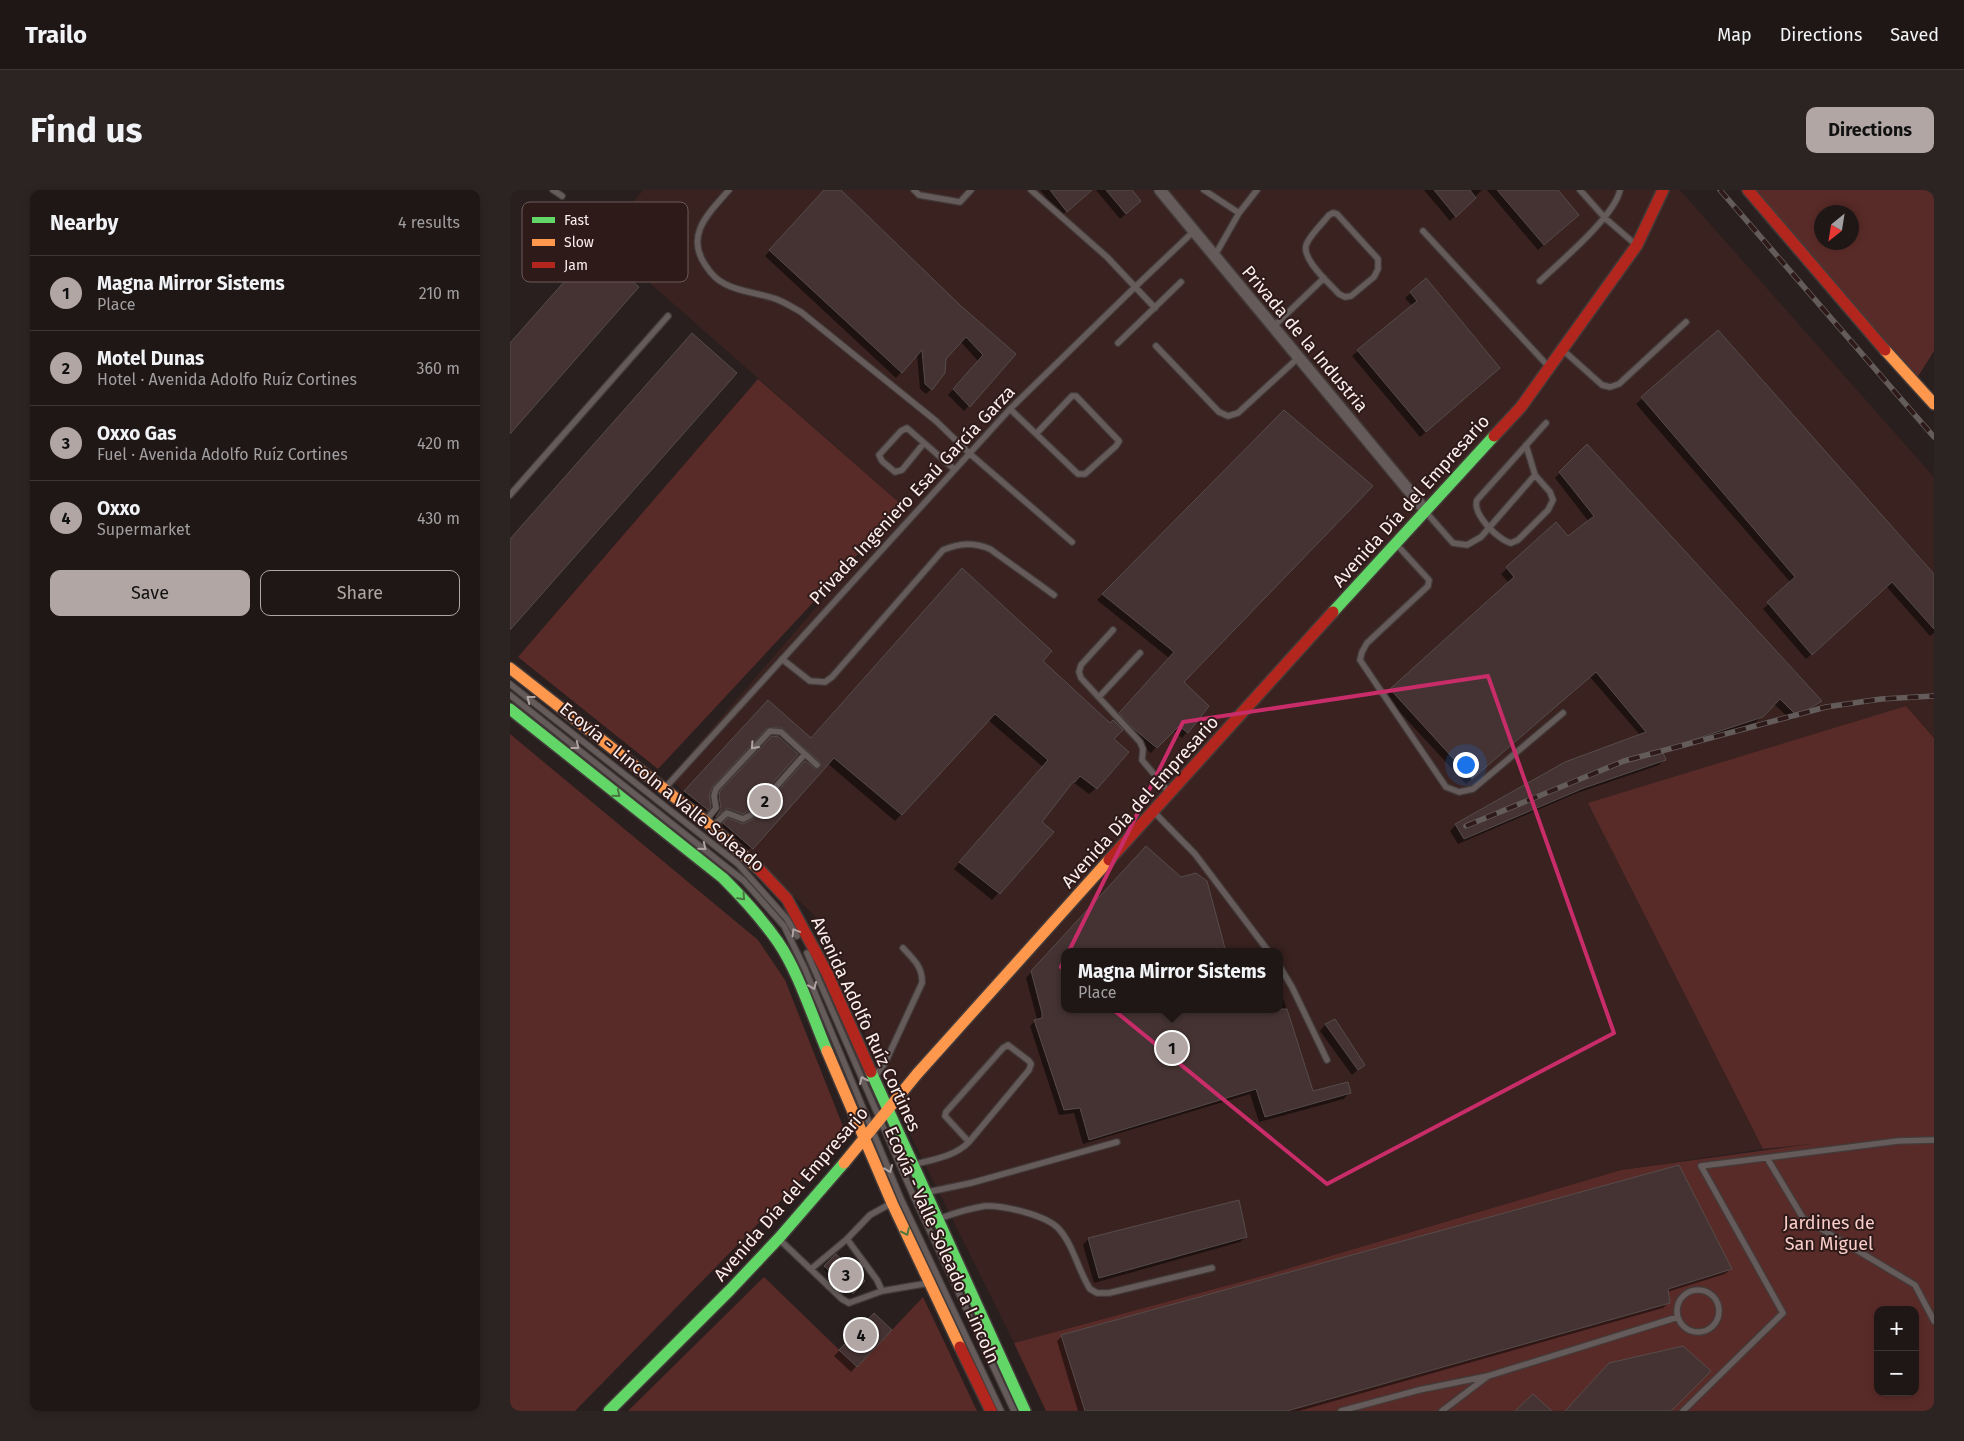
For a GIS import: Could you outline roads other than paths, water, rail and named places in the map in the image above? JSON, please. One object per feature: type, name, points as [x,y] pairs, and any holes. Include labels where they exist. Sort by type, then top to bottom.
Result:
[{"type":"street","name":"Privada de la Industria","points":[[1160,190],[1425,510]]},
{"type":"street","name":"Avenida Día del Empresario","points":[[609,1411],[724,1297],[779,1238],[917,1074],[1425,510],[1521,407],[1637,245],[1663,190]]},
{"type":"street","points":[[1748,190],[1917,387],[1934,404]]},
{"type":"street","name":"Avenida Adolfo Ruíz Cortines","points":[[510,668],[708,824],[758,868],[787,899],[828,973],[873,1079],[883,1115],[926,1192],[937,1220],[1025,1411]]},
{"type":"street","points":[[510,709],[723,878],[751,907],[779,943],[797,979],[892,1203],[991,1411]]},
{"type":"lane","points":[[553,190],[562,196]]},
{"type":"lane","points":[[729,190],[706,216],[699,231],[697,241],[700,258],[710,272],[725,284],[776,299],[801,312],[936,421],[1072,542]]},
{"type":"lane","points":[[914,190],[919,195],[960,202],[971,190]]},
{"type":"lane","points":[[1031,190],[1107,257],[1154,308]]},
{"type":"lane","points":[[1204,190],[1240,213]]},
{"type":"lane","points":[[1214,257],[1240,213],[1257,190]]},
{"type":"lane","points":[[1580,190],[1605,218],[1637,245]]},
{"type":"lane","points":[[1540,281],[1605,218],[1620,190]]},
{"type":"lane","points":[[1334,213],[1378,259],[1378,269],[1374,276],[1351,296],[1345,297],[1338,294],[1324,278],[1309,260],[1305,252],[1306,244],[1329,215],[1334,213]]},
{"type":"lane","name":"Privada Ingeniero Esaú García Garza","points":[[664,789],[969,452],[1010,409],[1194,231]]},
{"type":"lane","points":[[1423,231],[1550,368]]},
{"type":"lane","points":[[1273,327],[1324,278]]},
{"type":"lane","points":[[1118,343],[1181,282]]},
{"type":"lane","points":[[510,495],[668,316]]},
{"type":"lane","points":[[1563,350],[1602,385],[1619,384],[1686,322]]},
{"type":"lane","points":[[1156,346],[1219,412],[1228,416],[1238,412],[1298,358]]},
{"type":"lane","points":[[1010,409],[1036,434],[1078,474],[1085,474],[1119,441],[1076,396],[1072,396],[1036,434]]},
{"type":"lane","points":[[1526,445],[1535,475],[1550,492],[1553,500],[1548,510],[1518,540],[1511,543],[1506,542],[1489,528],[1477,512],[1475,506],[1477,500],[1526,445],[1546,423]]},
{"type":"lane","points":[[924,443],[902,470],[895,472],[879,456],[901,431],[907,428],[954,469]]},
{"type":"lane","points":[[1425,510],[1453,542],[1467,545],[1481,537],[1535,475]]},
{"type":"lane","points":[[1396,543],[1425,574],[1429,580],[1428,586],[1367,643],[1360,660],[1446,786],[1459,792],[1473,789],[1563,713]]},
{"type":"lane","points":[[782,659],[810,681],[825,682],[832,677],[943,550],[957,544],[979,544],[990,549],[1054,595]]},
{"type":"lane","points":[[1113,630],[1081,665],[1079,672],[1081,678],[1140,742],[1143,749],[1142,760],[1170,794]]},
{"type":"lane","points":[[1099,697],[1140,653]]},
{"type":"lane","name":"Ecovía - Lincoln a Valle Soleado","points":[[510,684],[738,864],[787,919],[802,943]]},
{"type":"lane","name":"Ecovía - Valle Soleado a Lincoln","points":[[510,694],[744,881],[784,926],[805,968],[905,1207],[1001,1411]]},
{"type":"lane","points":[[708,824],[716,808],[714,796],[716,789],[766,733],[776,730],[781,732],[817,765]]},
{"type":"lane","points":[[708,824],[727,813],[743,819],[755,812],[804,755]]},
{"type":"lane","points":[[1154,812],[1195,854],[1266,948]]},
{"type":"lane","points":[[873,1079],[885,1063],[922,983],[922,974],[918,965],[903,948]]},
{"type":"lane","points":[[805,950],[883,1115],[913,1195],[1014,1411]]},
{"type":"lane","points":[[1283,971],[1292,986],[1326,1060]]},
{"type":"lane","points":[[912,1166],[962,1150],[969,1142],[1031,1066],[1029,1061],[1008,1045],[1003,1048],[946,1112],[945,1116],[948,1121],[969,1142]]},
{"type":"lane","points":[[1683,1411],[1783,1313],[1701,1166],[1898,1141],[1934,1140]]},
{"type":"lane","points":[[926,1192],[972,1183],[1117,1142]]},
{"type":"lane","points":[[1767,1158],[1803,1218],[1915,1285],[1934,1321]]},
{"type":"lane","points":[[811,1269],[847,1239],[870,1215],[892,1203]]},
{"type":"lane","points":[[937,1220],[986,1206],[1005,1208],[1039,1217],[1057,1228],[1067,1243],[1090,1289],[1097,1293],[1109,1293],[1212,1268]]},
{"type":"lane","points":[[779,1238],[828,1286],[849,1303],[882,1291],[930,1283]]},
{"type":"lane","points":[[847,1239],[877,1280],[882,1291]]},
{"type":"lane","points":[[828,1286],[863,1263]]},
{"type":"lane","points":[[1692,1290],[1699,1290],[1712,1295],[1719,1308],[1716,1321],[1706,1330],[1692,1331],[1681,1324],[1678,1318],[1677,1311],[1681,1298],[1692,1290]]},
{"type":"lane","points":[[1341,1411],[1419,1390],[1488,1376],[1678,1318]]},
{"type":"lane","points":[[1442,1411],[1488,1376]]},
{"type":"railway","points":[[1720,190],[1934,437]]},
{"type":"railway","points":[[1466,826],[1624,761],[1826,707],[1881,699],[1934,696]]},
{"type":"place","name":"Motel Dunas","points":[[765,801]]},
{"type":"place","name":"Magna Mirror Sistems","points":[[1172,1048]]},
{"type":"place","name":"Oxxo Gas","points":[[846,1275]]},
{"type":"place","name":"Oxxo","points":[[861,1335]]},
{"type":"park label","name":"Jardines de San Miguel","points":[[1829,1233]]}]
